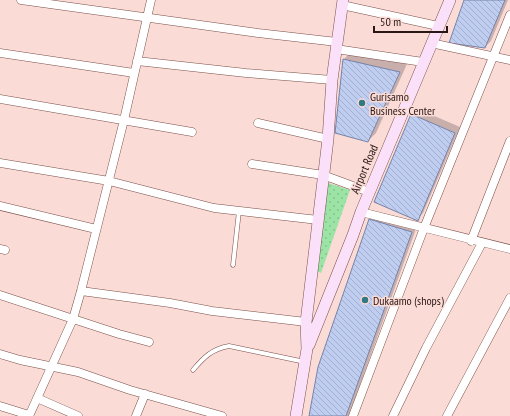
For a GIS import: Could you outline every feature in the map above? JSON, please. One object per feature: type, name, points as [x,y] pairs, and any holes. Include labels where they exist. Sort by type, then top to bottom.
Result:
[{"type":"main road","name":"Airport Road","points":[[307,349],[353,235],[360,212],[450,0]]},
{"type":"main road","name":"Airport Road","points":[[296,416],[307,349],[306,322],[328,139],[332,80],[343,3]]},
{"type":"street","points":[[21,0],[258,33],[423,62]]},
{"type":"street","points":[[0,406],[29,416],[73,319],[82,291],[124,120],[151,0]]},
{"type":"street","points":[[343,3],[438,26]]},
{"type":"street","points":[[353,416],[424,228],[492,56],[510,15]]},
{"type":"street","points":[[431,43],[510,60]]},
{"type":"street","points":[[0,53],[134,73]]},
{"type":"street","points":[[137,61],[246,73],[332,80]]},
{"type":"street","points":[[0,99],[192,132]]},
{"type":"street","points":[[258,123],[328,139]]},
{"type":"street","points":[[471,241],[510,142]]},
{"type":"street","points":[[0,163],[109,181],[214,208],[318,220]]},
{"type":"street","points":[[252,164],[324,175],[369,192]]},
{"type":"street","points":[[0,206],[96,229]]},
{"type":"street","points":[[360,212],[471,241],[510,249]]},
{"type":"street","points":[[393,416],[426,348],[482,243]]},
{"type":"street","points":[[82,291],[170,303],[212,311],[306,322]]},
{"type":"street","points":[[0,295],[149,342]]},
{"type":"street","points":[[447,416],[510,298]]},
{"type":"street","points":[[0,354],[20,360],[52,366],[222,416]]},
{"type":"street","points":[[136,416],[145,394]]},
{"type":"street","points":[[37,398],[78,416]]},
{"type":"lane","points":[[233,265],[239,211]]},
{"type":"lane","points":[[193,370],[206,354],[217,348],[229,346],[305,362]]},
{"type":"green space","points":[[328,183],[350,190],[321,273],[316,271]]},
{"type":"building","points":[[464,0],[505,0],[485,48],[449,43]]},
{"type":"building","name":"Gurisamo Business Center","points":[[343,59],[400,72],[368,142],[335,133]]},
{"type":"building","points":[[411,114],[455,133],[418,221],[374,202]]},
{"type":"building","name":"Dukaamo (shops)","points":[[369,219],[412,232],[346,416],[309,416],[318,367]]},
{"type":"place","name":"Gurisamo Business Center","points":[[362,103]]},
{"type":"place","name":"Dukaamo (shops)","points":[[365,300]]}]
